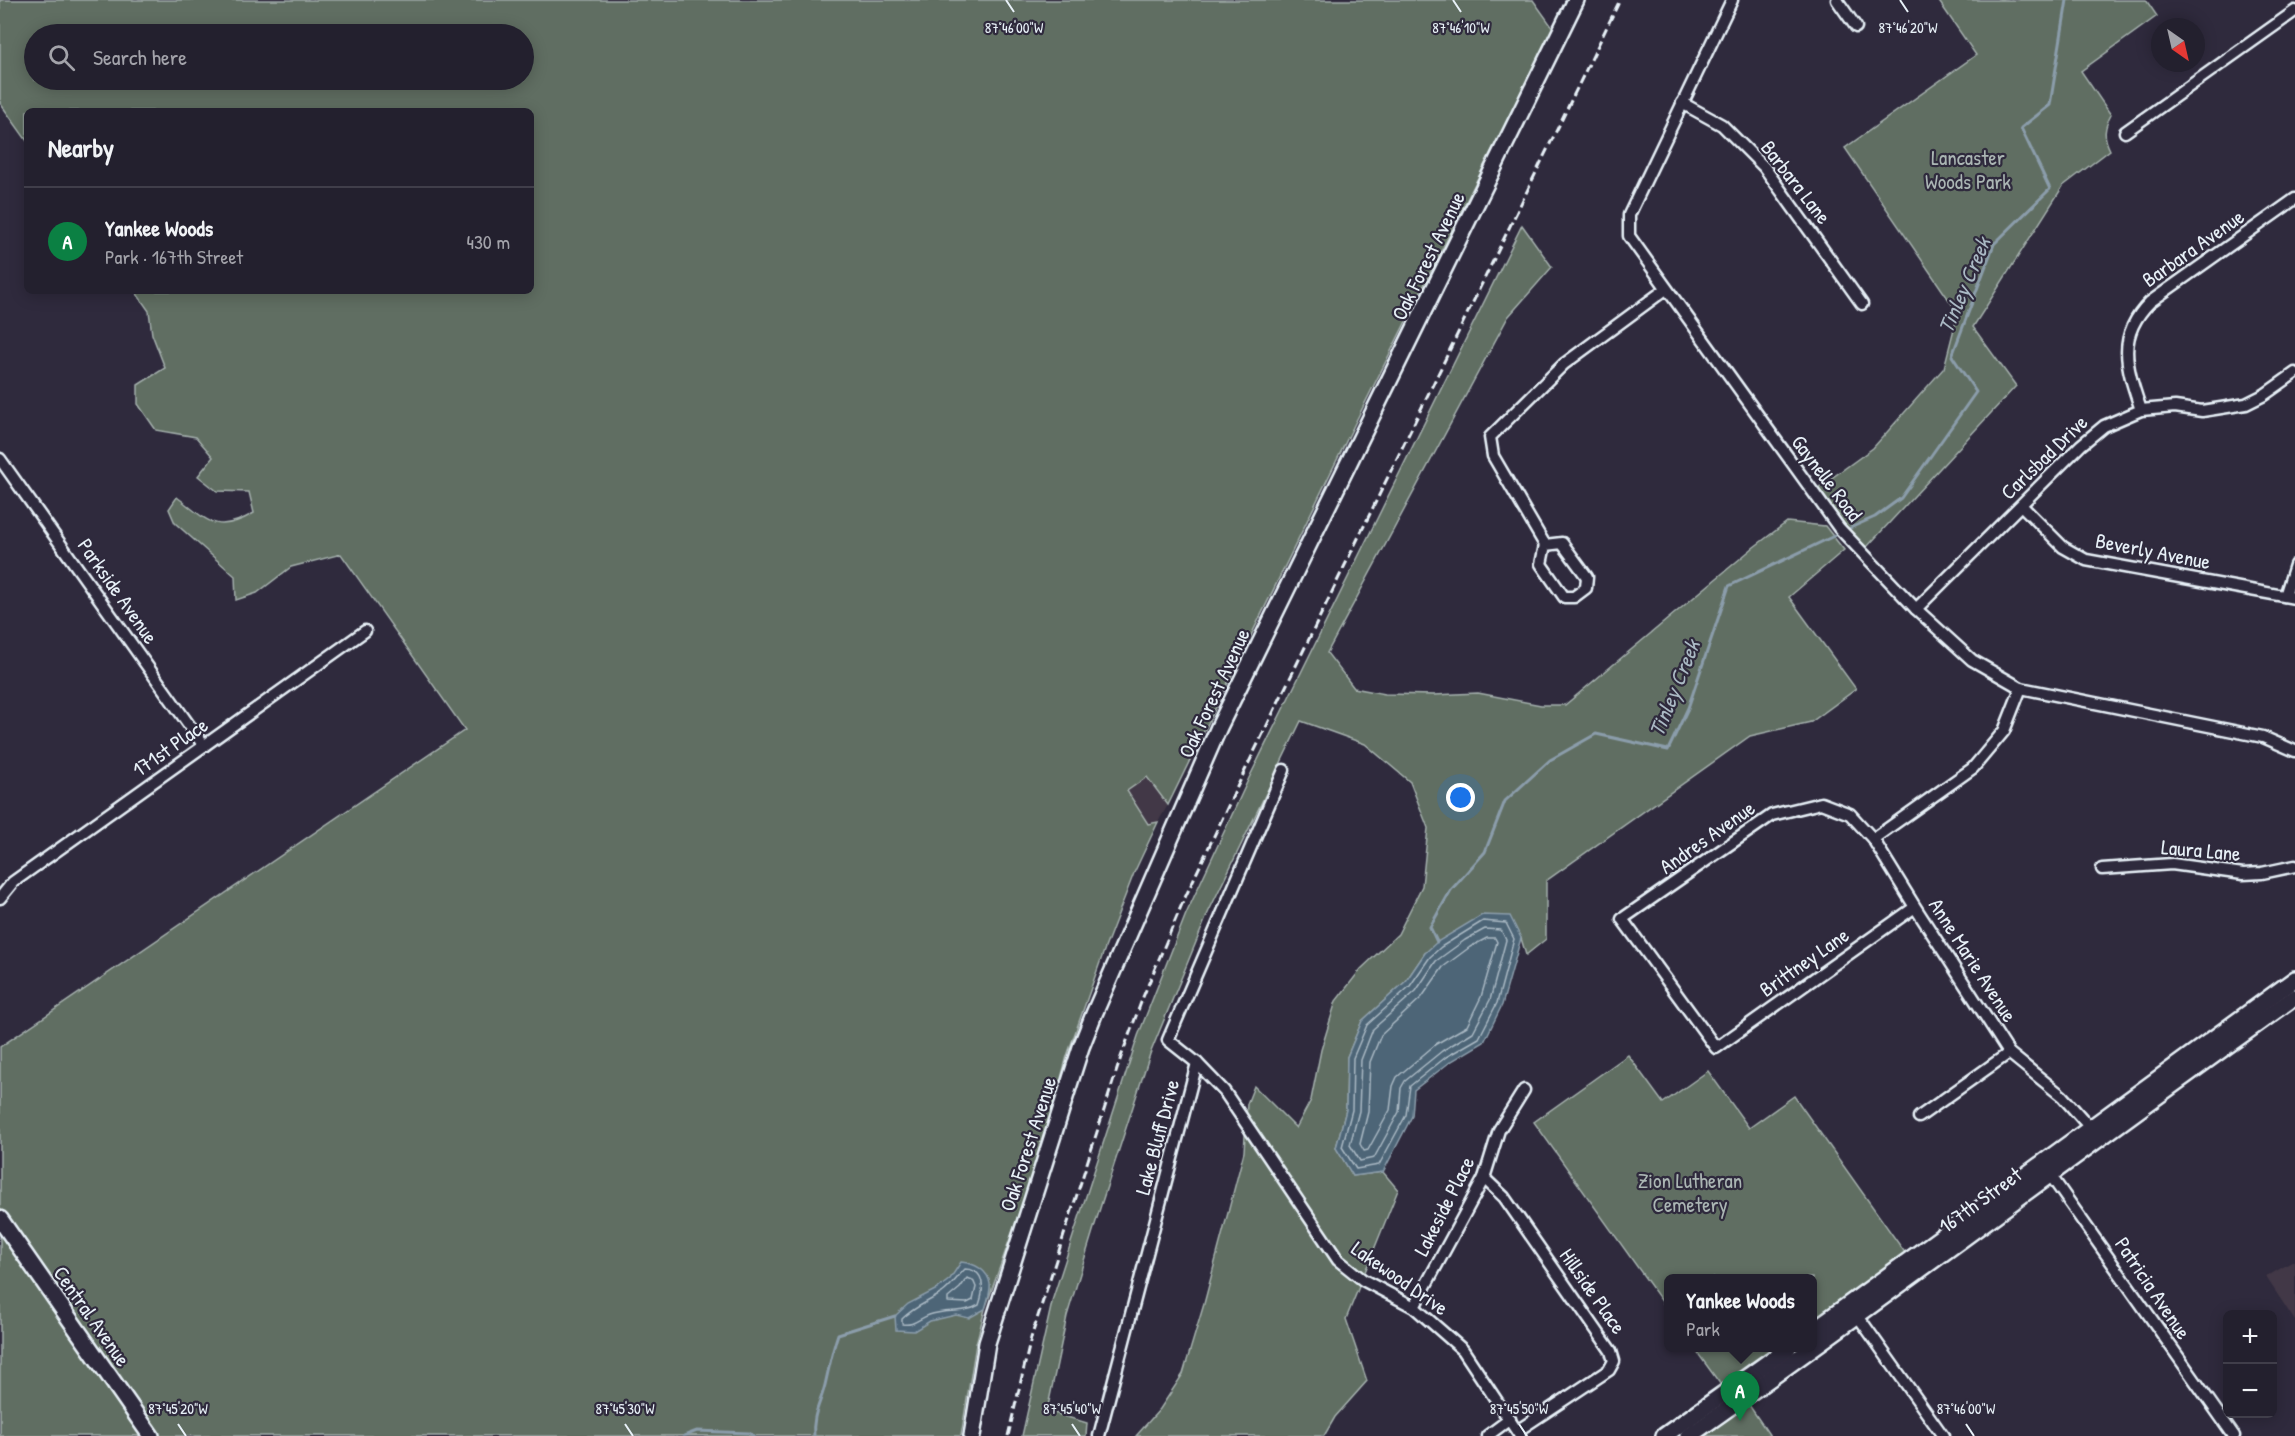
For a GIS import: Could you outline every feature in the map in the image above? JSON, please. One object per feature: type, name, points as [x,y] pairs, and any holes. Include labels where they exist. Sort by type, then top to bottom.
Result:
[{"type":"street","name":"Oak Forest Avenue","points":[[972,1436],[987,1343],[1094,1014],[1219,727],[1576,0]]},
{"type":"street","name":"Gaynelle Road","points":[[1732,0],[1629,216],[1629,236],[1839,528],[1916,609],[1972,660],[2021,688],[2263,737],[2295,751]]},
{"type":"street","points":[[1837,0],[1856,27]]},
{"type":"street","points":[[2125,132],[2295,11]]},
{"type":"street","name":"Barbara Lane","points":[[1682,104],[1722,125],[1764,167],[1862,304]]},
{"type":"street","name":"Barbara Avenue","points":[[2141,410],[2126,358],[2126,345],[2135,319],[2141,310],[2295,199]]},
{"type":"street","points":[[1545,545],[1562,543],[1587,577],[1586,588],[1574,597],[1564,597],[1541,564],[1545,545],[1493,456],[1490,437],[1564,364],[1666,289]]},
{"type":"street","name":"Carlsbad Drive","points":[[1916,609],[2092,435],[2110,423],[2141,410],[2168,407],[2202,411],[2246,404],[2264,395],[2295,373]]},
{"type":"street","name":"Parkside Avenue","points":[[0,459],[204,746]]},
{"type":"street","name":"Beverly Avenue","points":[[2022,506],[2063,547],[2086,560],[2290,597]]},
{"type":"street","points":[[2290,597],[2295,565]]},
{"type":"street","name":"171st Place","points":[[0,898],[13,882],[365,631]]},
{"type":"street","points":[[1873,839],[1973,768],[2004,730],[2021,688]]},
{"type":"street","name":"Lake Bluff Drive","points":[[1098,1436],[1197,1063],[1168,1040],[1284,770]]},
{"type":"street","name":"Anne Marie Avenue","points":[[1821,803],[1850,814],[1873,839],[2009,1053],[2061,1096],[2094,1132]]},
{"type":"street","name":"Andres Avenue","points":[[1716,1048],[1622,919],[1772,815],[1821,803]]},
{"type":"street","name":"Laura Lane","points":[[2102,869],[2172,864],[2243,874],[2262,873],[2295,866]]},
{"type":"street","name":"Brittney Lane","points":[[1716,1048],[1915,907]]},
{"type":"street","name":"167th Street","points":[[1817,1338],[2295,979]]},
{"type":"street","name":"167th Street","points":[[2094,1132],[2295,997]]},
{"type":"street","points":[[1919,1117],[2009,1053]]},
{"type":"street","name":"Lakewood Drive","points":[[1197,1063],[1224,1092],[1338,1260],[1363,1280],[1414,1307],[1463,1350],[1518,1433]]},
{"type":"street","name":"Lakeside Place","points":[[1414,1307],[1484,1178],[1499,1130],[1524,1090]]},
{"type":"street","name":"Patricia Avenue","points":[[2045,1168],[2234,1436]]},
{"type":"street","name":"Hillside Place","points":[[1484,1178],[1504,1197],[1611,1351],[1614,1361],[1609,1370],[1518,1433]]},
{"type":"street","name":"Central Avenue","points":[[0,1219],[151,1436]]},
{"type":"street","points":[[1854,1310],[1943,1436]]},
{"type":"street","name":"167th Street","points":[[1817,1328],[1854,1310]]},
{"type":"street","points":[[1664,1436],[1781,1352]]},
{"type":"street","name":"167th Street","points":[[1689,1436],[1799,1352]]},
{"type":"street","points":[[1487,1436],[1510,1419]]},
{"type":"shaded area","points":[[1147,777],[1168,805],[1158,822],[1148,824],[1127,791]]},
{"type":"shaded area","points":[[2295,1260],[2295,1321],[2266,1277]]},
{"type":"green space","points":[[0,0],[1533,0],[1553,28],[1355,423],[1168,805],[1147,777],[1127,791],[1148,824],[1158,822],[1134,873],[1105,948],[1067,1056],[1024,1199],[985,1309],[976,1344],[961,1436],[0,1436],[0,1047],[465,730],[341,554],[291,567],[257,593],[236,600],[235,576],[175,523],[169,509],[177,497],[205,518],[221,524],[241,520],[254,513],[249,492],[217,491],[198,476],[213,457],[196,437],[156,430],[138,404],[138,385],[165,368],[152,334],[149,311],[137,294],[534,294],[534,108],[24,108],[24,137],[0,103]]},
{"type":"green space","name":"Lancaster Woods Park","points":[[1938,0],[2146,0],[2157,16],[2151,18],[2151,20],[2081,71],[2111,115],[2105,132],[2110,150],[2063,186],[1973,327],[2016,386],[1866,548],[1851,533],[1818,488],[1873,448],[1944,368],[1958,313],[1845,148],[1976,55]]},
{"type":"green space","points":[[1522,225],[1552,267],[1508,317],[1327,653],[1354,688],[1385,694],[1478,693],[1541,705],[1565,705],[1787,522],[1825,526],[1844,550],[1789,597],[1856,689],[1811,722],[1750,736],[1546,881],[1546,939],[1526,955],[1521,938],[1425,953],[1406,981],[1362,1021],[1347,1057],[1346,1110],[1336,1148],[1353,1176],[1383,1172],[1398,1190],[1346,1319],[1367,1381],[1335,1417],[1324,1436],[1136,1436],[1160,1409],[1183,1374],[1244,1152],[1247,1104],[1254,1086],[1296,1128],[1311,1100],[1321,1050],[1336,1001],[1361,969],[1398,934],[1422,886],[1428,828],[1410,782],[1365,744],[1301,721],[1208,913],[1150,1054],[1067,1316],[1047,1411],[1087,1423],[1086,1436],[1022,1436],[1053,1298],[1138,1036],[1186,914],[1249,778]]},
{"type":"green space","name":"Zion Lutheran Cemetery","points":[[1628,1055],[1663,1103],[1708,1071],[1749,1128],[1794,1096],[1906,1254],[1817,1316],[1817,1274],[1664,1274],[1664,1304],[1534,1122]]},
{"type":"green space","points":[[1697,1352],[1768,1352],[1721,1385]]},
{"type":"green space","points":[[1747,1402],[1770,1436],[1698,1436]]},
{"type":"water","points":[[1482,915],[1510,916],[1521,938],[1502,1005],[1484,1042],[1450,1062],[1414,1090],[1412,1116],[1383,1172],[1353,1176],[1336,1148],[1346,1110],[1347,1057],[1362,1021],[1406,981],[1425,953],[1437,942]]},
{"type":"water","points":[[961,1262],[980,1268],[989,1279],[990,1290],[985,1309],[969,1318],[956,1315],[930,1321],[914,1331],[896,1330],[895,1316],[908,1304],[937,1289],[950,1279]]},
{"type":"waterway","name":"Tinley Creek","points":[[1850,528],[1875,517],[1901,498],[1976,392],[1952,356],[1994,244],[2050,189],[2021,128],[2050,105],[2067,0]]},
{"type":"waterway","name":"Tinley Creek","points":[[1437,942],[1430,927],[1451,890],[1485,852],[1505,801],[1550,760],[1596,734],[1668,750],[1688,708],[1729,586],[1834,536]]},
{"type":"waterway","points":[[814,1436],[815,1416],[838,1334],[895,1316]]},
{"type":"waterway","points":[[684,1436],[697,1431],[749,1433],[754,1436]]},
{"type":"railway","points":[[1008,1436],[1031,1338],[1121,1057],[1182,904],[1620,0]]},
{"type":"place","name":"Yankee Woods","points":[[1740,1421]]}]
